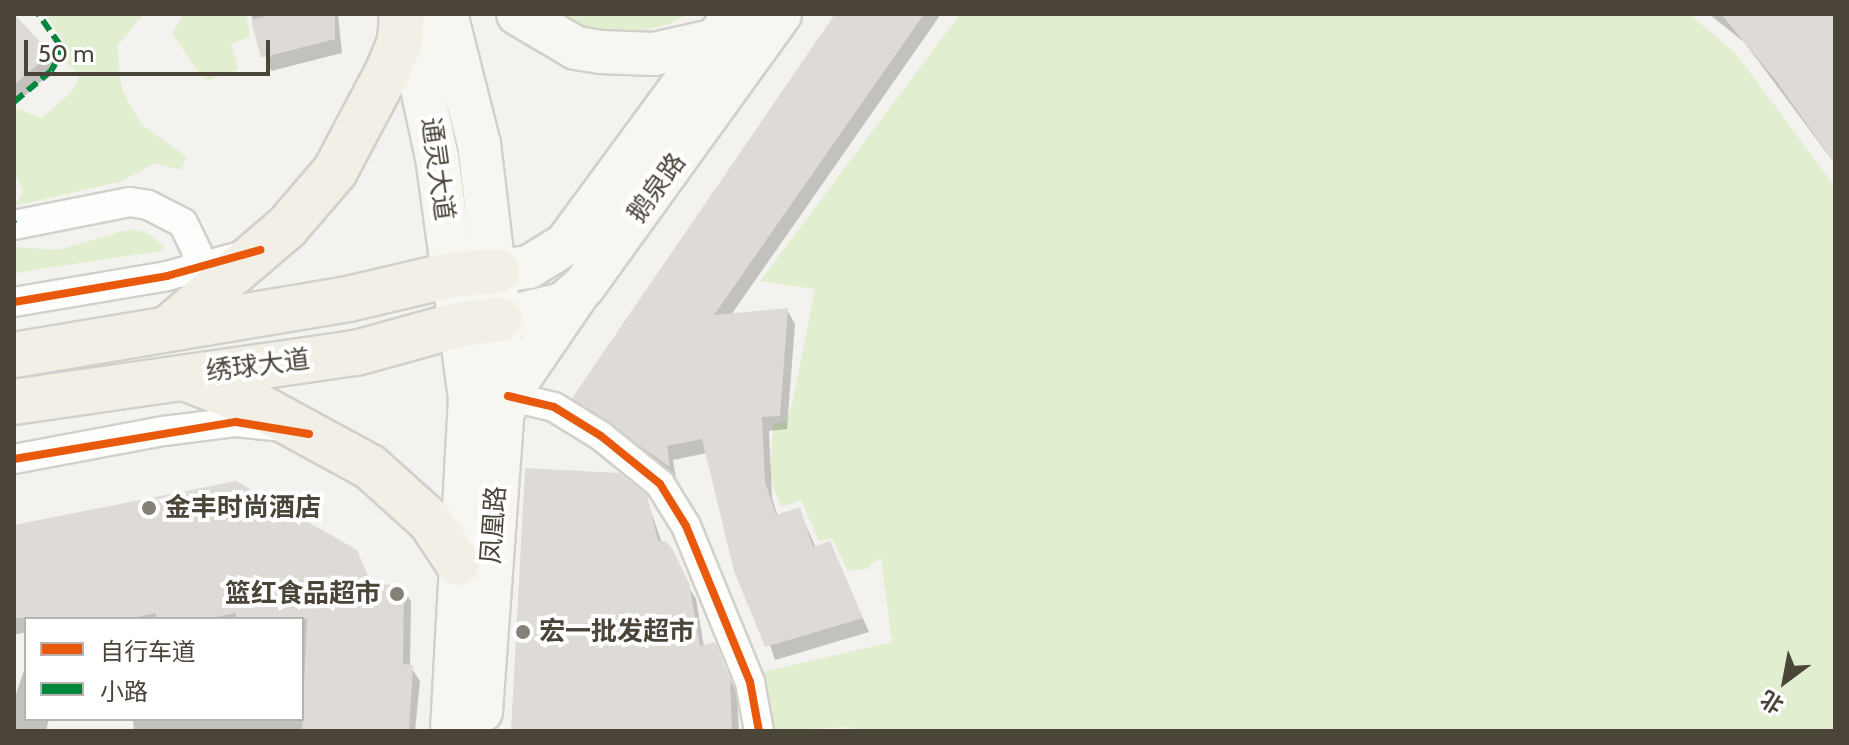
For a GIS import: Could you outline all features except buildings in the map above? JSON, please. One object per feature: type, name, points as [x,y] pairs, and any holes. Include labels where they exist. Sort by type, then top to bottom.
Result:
[{"type":"main road","points":[[170,327],[310,203],[349,148],[400,42],[404,14]]},
{"type":"main road","name":"通灵大道","points":[[404,14],[425,86],[457,325]]},
{"type":"main road","name":"通灵大道","points":[[446,14],[479,144],[497,271],[500,319]]},
{"type":"main road","points":[[518,14],[576,48],[600,52],[654,54],[725,27]]},
{"type":"main road","name":"鹅泉路","points":[[500,319],[555,307],[584,286],[780,14]]},
{"type":"main road","name":"鹅泉路","points":[[497,271],[529,267],[566,244],[725,27]]},
{"type":"main road","name":"绣球大道","points":[[14,355],[388,291],[450,275],[497,271]]},
{"type":"main road","points":[[505,408],[584,286]]},
{"type":"main road","name":"绣球大道","points":[[14,402],[178,376],[356,353],[457,325],[500,319]]},
{"type":"main road","name":"凤凰路","points":[[480,731],[505,408],[500,319]]},
{"type":"main road","name":"凤凰路","points":[[452,731],[458,563],[470,398],[457,325]]},
{"type":"main road","points":[[178,376],[260,407],[370,467],[404,494],[458,563]]},
{"type":"street","points":[[14,225],[130,202],[148,205],[183,223],[197,252],[195,269]]},
{"type":"street","points":[[14,302],[195,269],[260,250]]},
{"type":"street","points":[[505,408],[554,407],[601,436],[660,484],[686,526],[745,670],[759,731]]},
{"type":"street","points":[[14,459],[236,422],[309,434]]},
{"type":"green space","points":[[45,14],[144,14],[117,46],[122,90],[142,125],[187,157],[181,170],[154,163],[123,181],[14,206],[23,192],[14,171],[14,114],[17,109],[42,118],[72,91],[80,75],[66,63],[64,42]]},
{"type":"green space","points":[[184,14],[246,14],[250,37],[231,44],[238,69],[207,81],[200,75],[172,33]]},
{"type":"green space","points":[[550,14],[688,14],[670,24],[628,34],[573,27]]},
{"type":"green space","points":[[960,14],[1690,14],[1738,56],[1835,187],[1835,731],[854,731],[851,727],[773,731],[759,673],[892,642],[881,558],[865,569],[848,571],[832,538],[819,541],[801,500],[781,507],[770,478],[773,425],[787,420],[792,405],[815,289],[760,281]]},
{"type":"green space","points":[[130,229],[147,233],[164,246],[161,251],[14,273],[14,247],[58,250]]},
{"type":"marked path","points":[[14,102],[51,71],[60,55],[60,45],[38,14]]},
{"type":"cycle path","points":[[14,302],[167,276],[260,250]]},
{"type":"cycle path","points":[[508,396],[554,407],[601,436],[660,484],[686,526],[750,682],[759,731]]},
{"type":"cycle path","points":[[14,459],[236,422],[309,434]]},
{"type":"place","name":"金丰时尚酒店","points":[[149,508]]},
{"type":"place","name":"篮红食品超市","points":[[397,594]]},
{"type":"place","name":"宏一批发超市","points":[[523,632]]}]
